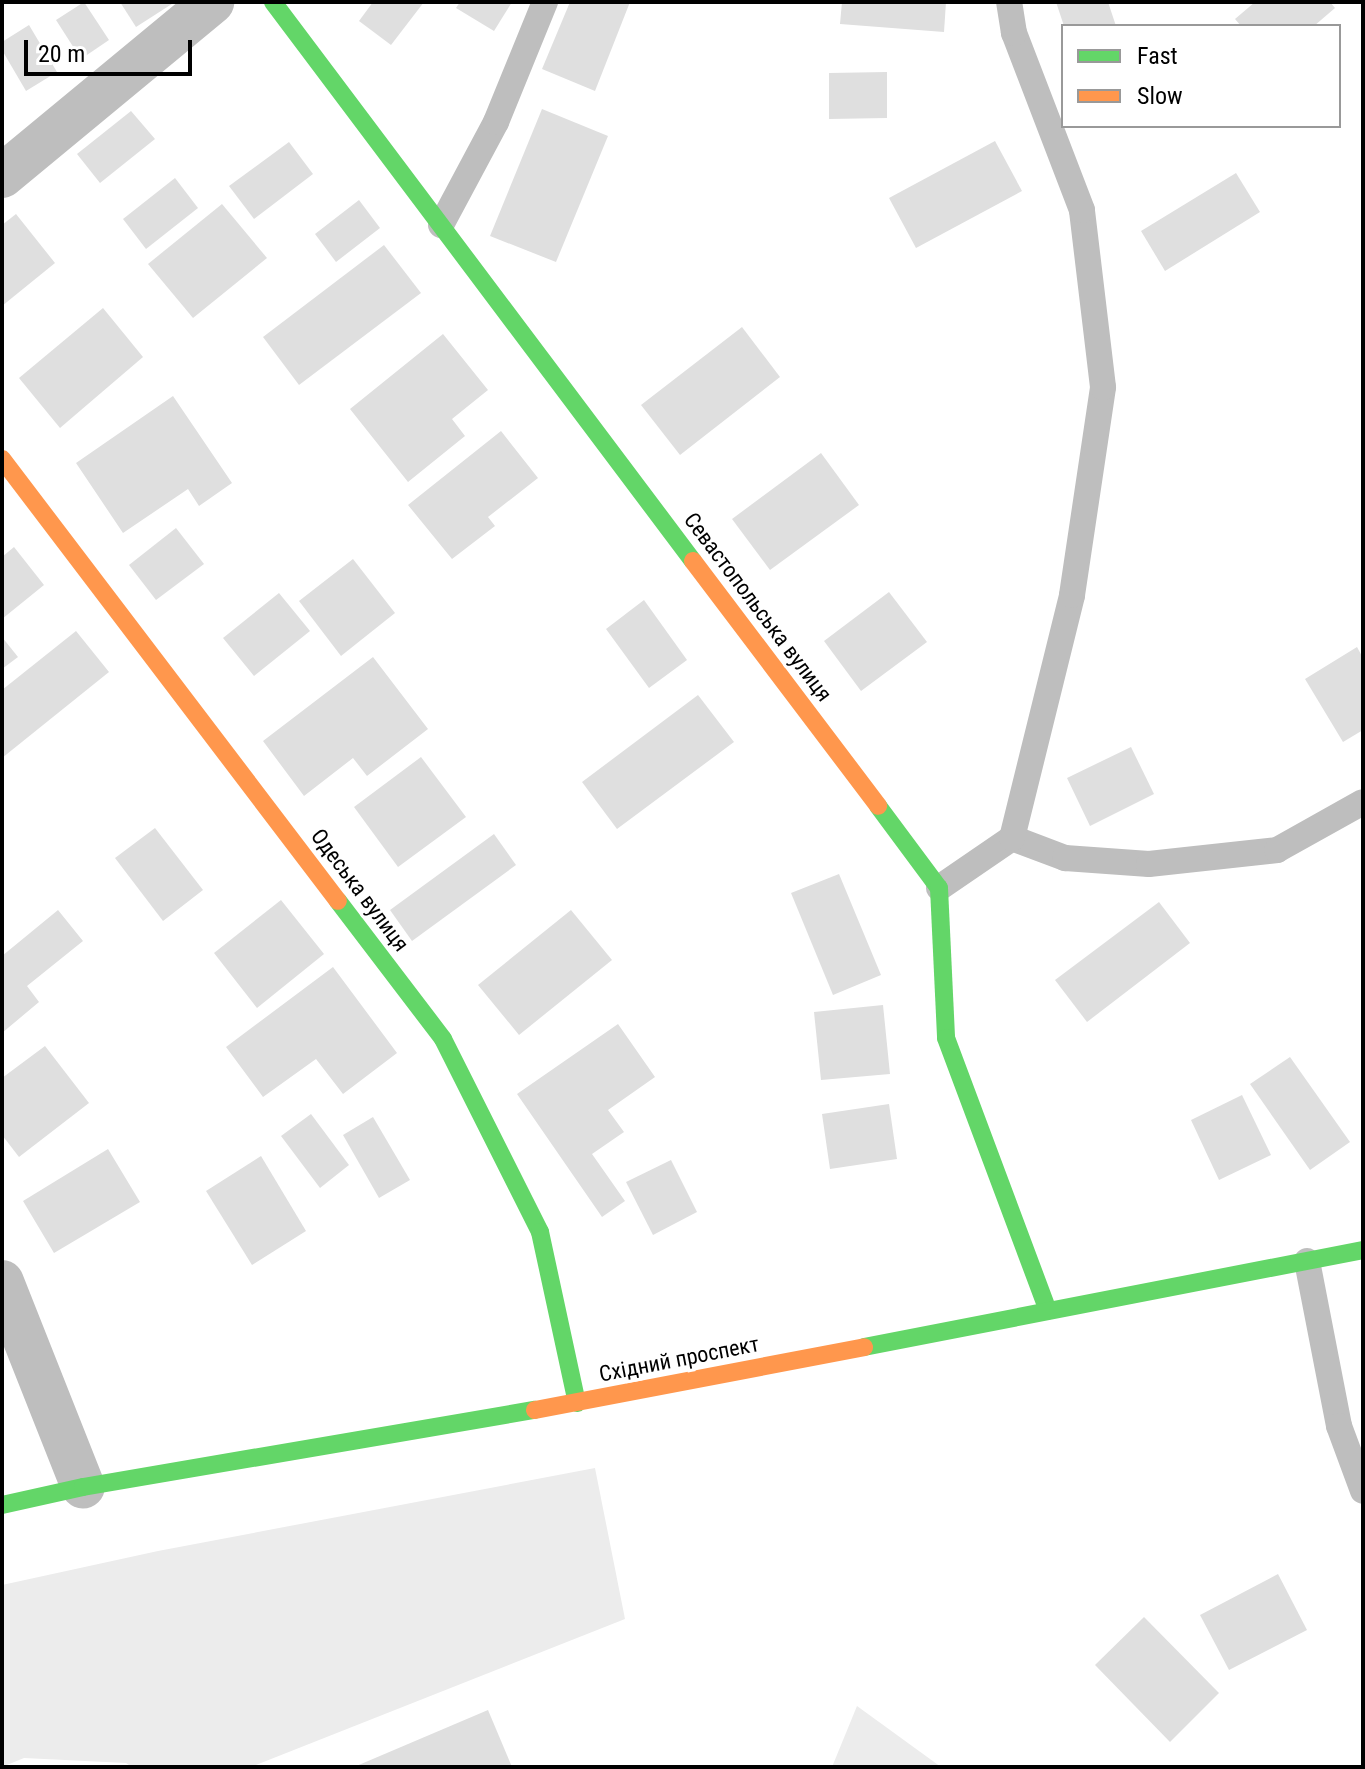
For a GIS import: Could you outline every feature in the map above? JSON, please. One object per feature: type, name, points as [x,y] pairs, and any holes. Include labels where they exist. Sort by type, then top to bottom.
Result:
[{"type":"street","points":[[2,176],[212,2]]},
{"type":"street","name":"Севастопольська вулиця","points":[[273,2],[939,888]]},
{"type":"street","name":"Одеська вулиця","points":[[2,459],[443,1039],[540,1232],[577,1403]]},
{"type":"street","points":[[939,888],[946,1038],[1048,1311]]},
{"type":"street","name":"Східний проспект","points":[[2,1505],[83,1487],[577,1403],[1363,1250]]},
{"type":"street","points":[[2,1282],[83,1487]]},
{"type":"lane","points":[[441,225],[496,122],[545,2]]},
{"type":"lane","points":[[939,888],[1012,838],[1072,595],[1103,387],[1082,210],[1014,33],[1009,2]]},
{"type":"lane","points":[[1012,838],[1065,858],[1149,864],[1277,850],[1363,802]]},
{"type":"lane","points":[[1307,1261],[1339,1426],[1363,1491]]},
{"type":"shaded area","points":[[595,1468],[625,1619],[251,1767],[132,1767],[126,1763],[24,1758],[2,1767],[2,1585],[158,1551]]},
{"type":"shaded area","points":[[857,1706],[941,1767],[832,1767]]},
{"type":"building","points":[[84,2],[109,40],[81,59],[56,20]]},
{"type":"building","points":[[120,2],[175,2],[136,27]]},
{"type":"building","points":[[373,2],[424,2],[391,45],[359,21]]},
{"type":"building","points":[[460,2],[512,2],[494,31],[456,8]]},
{"type":"building","points":[[570,2],[630,2],[595,91],[542,69]]},
{"type":"building","points":[[842,2],[946,2],[944,32],[840,24]]},
{"type":"building","points":[[1056,2],[1108,2],[1115,24],[1063,24]]},
{"type":"building","points":[[1255,2],[1330,2],[1335,8],[1316,24],[1239,24],[1235,19]]},
{"type":"building","points":[[29,25],[57,72],[26,91],[2,50],[2,42]]},
{"type":"building","points":[[887,72],[887,118],[829,119],[829,73]]},
{"type":"building","points":[[542,109],[608,136],[556,262],[490,236]]},
{"type":"building","points":[[131,111],[155,139],[100,183],[77,154]]},
{"type":"building","points":[[995,141],[1022,191],[916,248],[889,198]]},
{"type":"building","points":[[289,142],[313,174],[254,219],[229,186]]},
{"type":"building","points":[[1236,173],[1260,212],[1165,271],[1141,231]]},
{"type":"building","points":[[175,178],[198,208],[146,249],[123,219]]},
{"type":"building","points":[[359,200],[380,228],[336,262],[315,234]]},
{"type":"building","points":[[222,204],[267,258],[193,318],[148,264]]},
{"type":"building","points":[[16,214],[55,263],[2,306],[2,225]]},
{"type":"building","points":[[384,245],[421,293],[299,385],[263,337]]},
{"type":"building","points":[[103,308],[143,357],[60,428],[19,378]]},
{"type":"building","points":[[742,327],[780,377],[680,455],[641,405]]},
{"type":"building","points":[[443,334],[488,390],[452,419],[465,436],[408,482],[350,409]]},
{"type":"building","points":[[173,396],[232,483],[199,506],[188,489],[123,533],[76,463]]},
{"type":"building","points":[[501,431],[538,478],[488,517],[495,526],[452,559],[408,505]]},
{"type":"building","points":[[821,453],[859,505],[770,570],[732,519]]},
{"type":"building","points":[[176,528],[204,564],[156,600],[129,565]]},
{"type":"building","points":[[14,547],[44,585],[2,619],[2,557]]},
{"type":"building","points":[[353,559],[395,613],[341,656],[299,601]]},
{"type":"building","points":[[889,592],[927,642],[861,691],[824,641]]},
{"type":"building","points":[[279,593],[310,631],[254,676],[223,638]]},
{"type":"building","points":[[644,600],[687,660],[649,688],[606,629]]},
{"type":"building","points":[[76,631],[109,672],[2,758],[2,690]]},
{"type":"building","points":[[2,637],[18,657],[2,669]]},
{"type":"building","points":[[1357,647],[1363,658],[1363,730],[1343,742],[1305,679]]},
{"type":"building","points":[[373,657],[428,729],[367,776],[353,758],[304,796],[263,741]]},
{"type":"building","points":[[698,695],[734,742],[617,829],[582,782]]},
{"type":"building","points":[[1131,747],[1154,794],[1090,826],[1067,778]]},
{"type":"building","points":[[421,757],[466,817],[398,867],[354,807]]},
{"type":"building","points":[[155,828],[203,890],[163,921],[115,858]]},
{"type":"building","points":[[494,834],[516,865],[412,941],[390,910]]},
{"type":"building","points":[[839,874],[881,975],[833,995],[791,893]]},
{"type":"building","points":[[281,900],[324,954],[257,1008],[214,953]]},
{"type":"building","points":[[1159,902],[1190,943],[1087,1022],[1055,980]]},
{"type":"building","points":[[58,910],[83,941],[27,986],[39,1002],[2,1033],[2,956]]},
{"type":"building","points":[[571,910],[612,960],[519,1035],[478,985]]},
{"type":"building","points":[[333,967],[397,1053],[343,1094],[316,1059],[263,1097],[226,1047]]},
{"type":"building","points":[[883,1005],[890,1074],[821,1080],[814,1012]]},
{"type":"building","points":[[618,1024],[655,1077],[608,1110],[624,1132],[592,1154],[625,1201],[602,1217],[517,1094]]},
{"type":"building","points":[[45,1046],[89,1103],[19,1157],[2,1135],[2,1078]]},
{"type":"building","points":[[1290,1057],[1350,1142],[1310,1170],[1250,1084]]},
{"type":"building","points":[[1242,1095],[1271,1155],[1219,1180],[1191,1120]]},
{"type":"building","points":[[889,1104],[897,1159],[830,1169],[822,1114]]},
{"type":"building","points":[[311,1114],[349,1165],[320,1188],[281,1136]]},
{"type":"building","points":[[373,1117],[410,1180],[379,1198],[343,1135]]},
{"type":"building","points":[[108,1149],[140,1202],[54,1253],[23,1201]]},
{"type":"building","points":[[261,1156],[306,1231],[252,1265],[206,1191]]},
{"type":"building","points":[[671,1160],[697,1212],[653,1235],[626,1182]]},
{"type":"building","points":[[1278,1574],[1307,1630],[1229,1670],[1200,1615]]},
{"type":"building","points":[[1144,1617],[1219,1693],[1170,1742],[1095,1665]]},
{"type":"building","points":[[488,1710],[512,1767],[354,1767]]},
{"type":"traffic: fast","points":[[273,2],[693,561]]},
{"type":"traffic: fast","points":[[878,806],[939,888],[946,1038],[1048,1311]]},
{"type":"traffic: fast","points":[[338,901],[443,1039],[540,1232],[577,1403]]},
{"type":"traffic: fast","points":[[864,1347],[1363,1250]]},
{"type":"traffic: fast","points":[[2,1505],[83,1487],[535,1410]]},
{"type":"traffic: slow","points":[[2,459],[338,901]]},
{"type":"traffic: slow","points":[[693,561],[878,806]]},
{"type":"traffic: slow","points":[[535,1410],[864,1347]]}]
